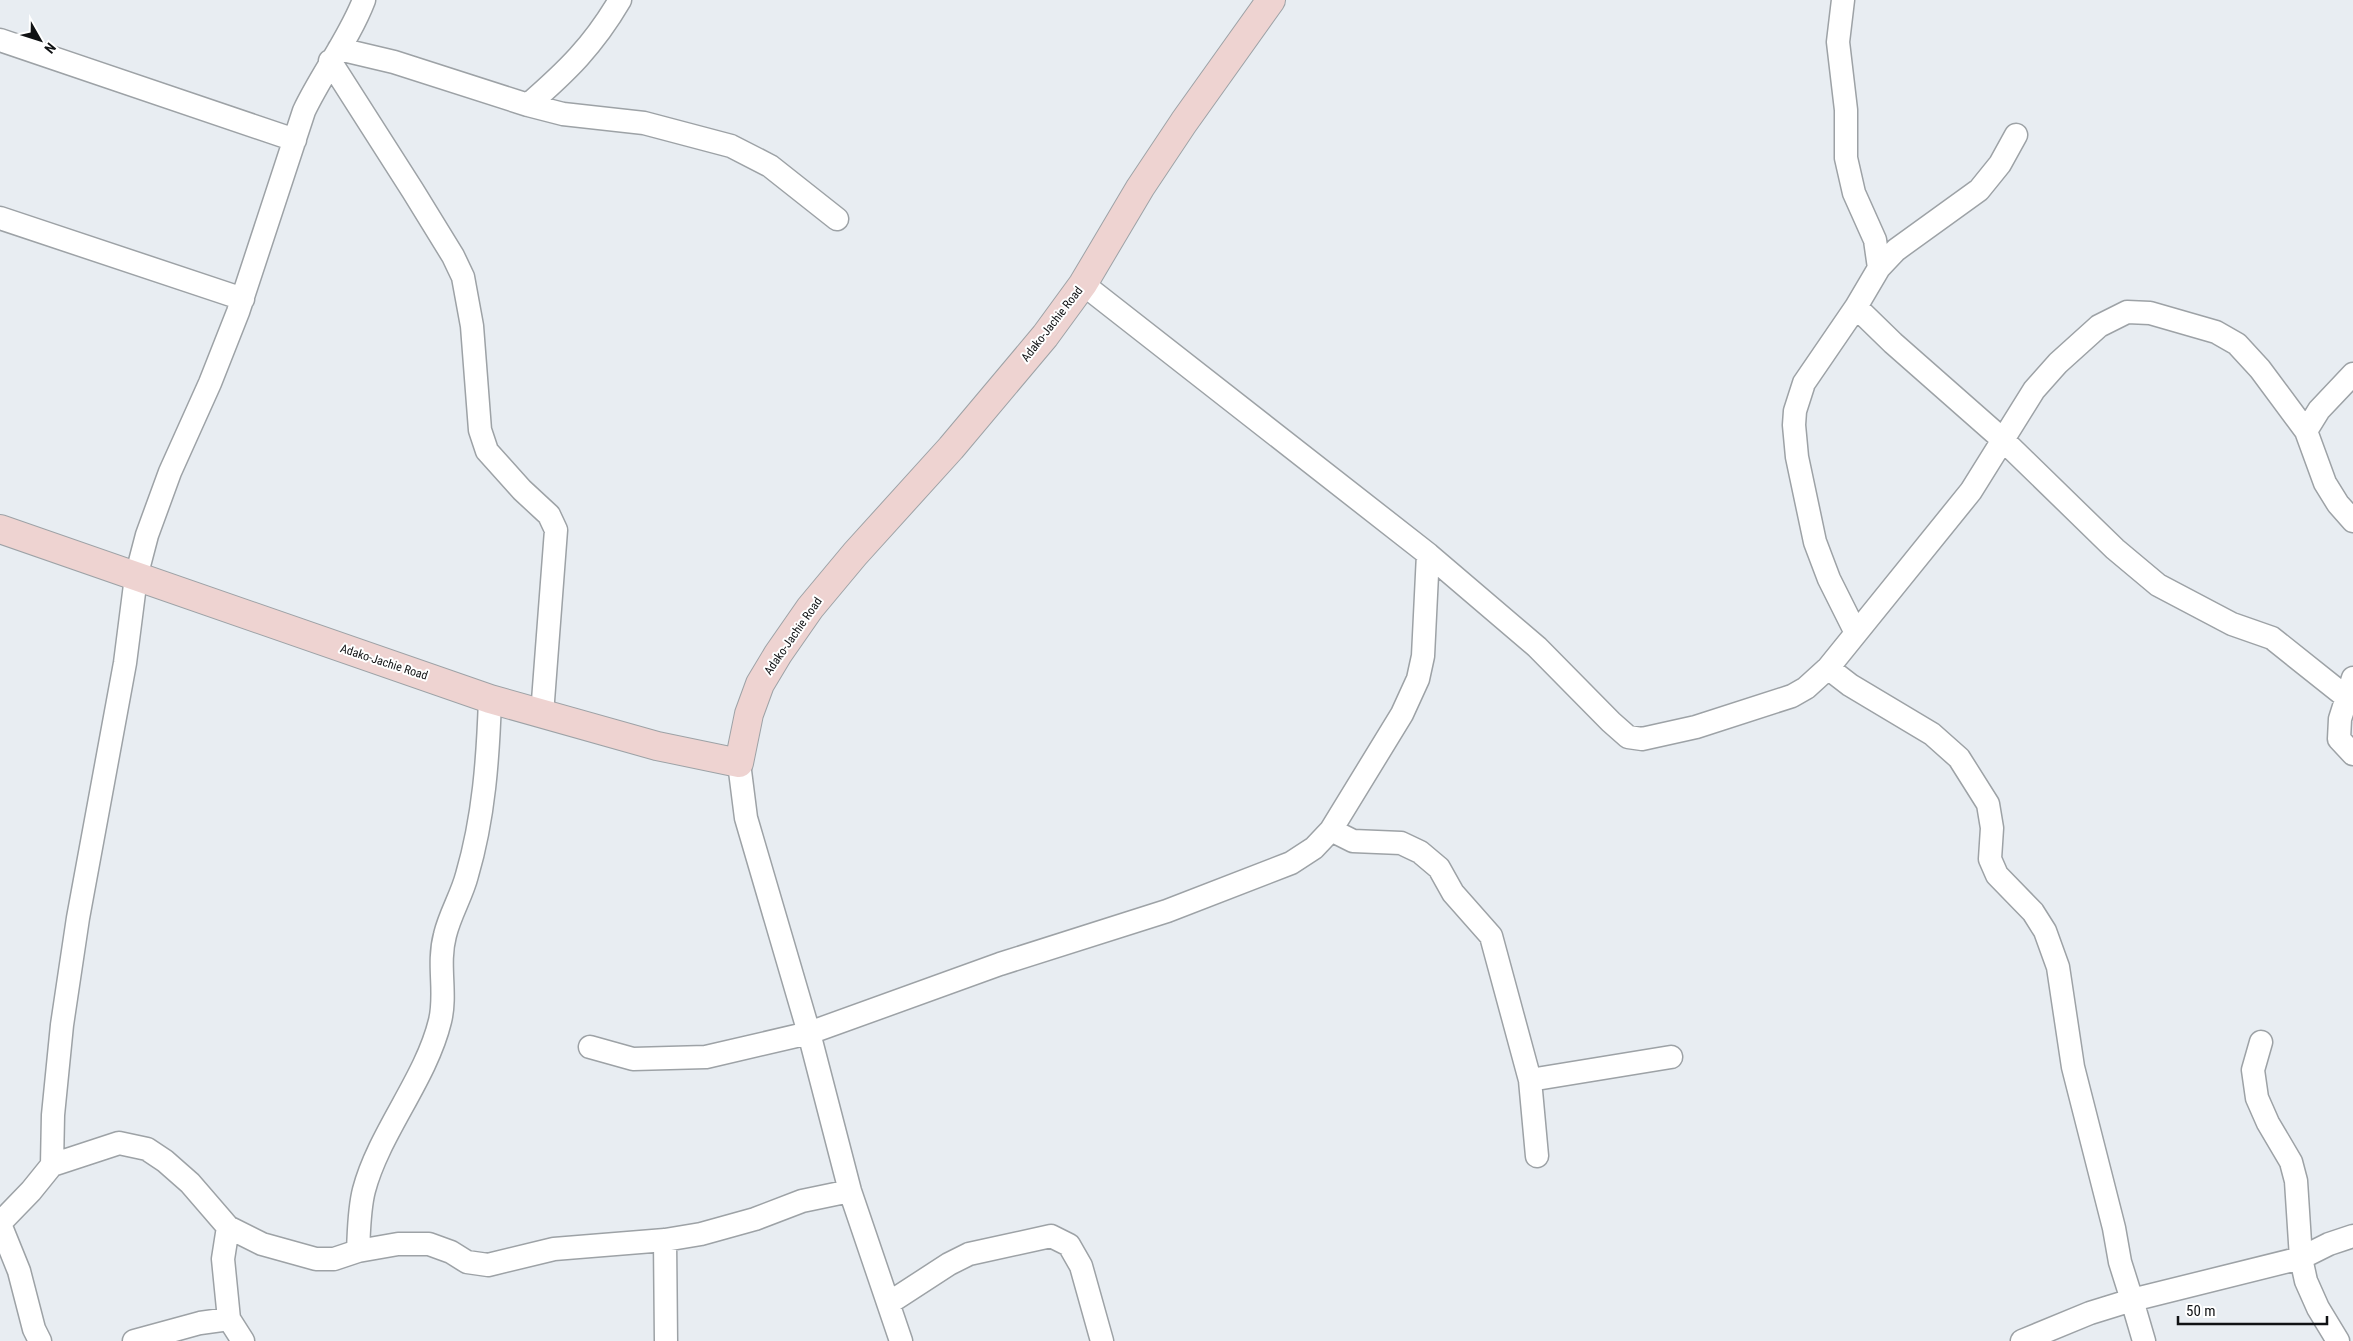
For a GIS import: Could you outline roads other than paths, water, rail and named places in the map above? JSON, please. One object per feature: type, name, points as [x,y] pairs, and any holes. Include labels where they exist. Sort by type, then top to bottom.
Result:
[{"type":"street","points":[[528,105],[571,67],[604,27],[620,0]]},
{"type":"street","name":"Adako-Jachie Road","points":[[0,529],[136,577],[220,604],[362,656],[446,682],[490,699],[657,746],[739,763],[748,714],[760,684],[810,608],[1045,336],[1083,284],[1162,155],[1271,0]]},
{"type":"street","points":[[1843,0],[1838,42],[1846,110],[1846,158],[1854,192],[1875,240],[1879,268]]},
{"type":"street","points":[[52,1165],[53,1115],[64,1015],[78,918],[125,662],[136,577],[147,535],[170,472],[210,383],[242,299],[304,111],[334,55],[357,2]]},
{"type":"street","points":[[0,40],[294,140]]},
{"type":"street","points":[[334,55],[394,62],[528,105],[563,114],[644,123],[731,146],[770,166],[837,219]]},
{"type":"street","points":[[334,55],[453,256],[463,277],[472,326],[480,430],[487,451],[522,490],[549,515],[556,530],[542,714]]},
{"type":"street","points":[[1856,632],[1829,579],[1815,542],[1797,457],[1794,411],[1804,383],[1856,307],[1879,268],[1896,250],[1979,190],[2000,164],[2016,135]]},
{"type":"street","points":[[0,218],[242,299]]},
{"type":"street","points":[[1083,284],[1428,554],[1537,647],[1628,737],[1642,739],[1696,727],[1792,696],[1806,688],[1828,668],[1971,491],[2034,390],[2058,363],[2099,326],[2127,312],[2150,313],[2187,322],[2216,332],[2237,344],[2260,369],[2306,431],[2324,483],[2338,504],[2353,521]]},
{"type":"street","points":[[1856,307],[1893,343],[2002,439],[2115,549],[2158,585],[2232,624],[2272,638],[2310,666],[2349,688],[2340,719],[2339,739],[2353,754]]},
{"type":"street","points":[[2306,431],[2319,410],[2353,374]]},
{"type":"street","points":[[590,1047],[633,1058],[706,1058],[809,1033],[1000,964],[1167,910],[1291,863],[1314,848],[1331,830],[1402,714],[1418,680],[1423,656],[1428,554]]},
{"type":"street","points":[[1828,668],[1850,685],[1932,734],[1959,758],[1988,804],[1992,828],[1990,859],[1997,875],[2033,912],[2045,931],[2058,967],[2073,1067],[2114,1228],[2120,1262],[2144,1341]]},
{"type":"street","points":[[358,1250],[364,1190],[376,1161],[429,1052],[440,1020],[442,993],[440,963],[445,934],[468,874],[486,787],[490,699]]},
{"type":"street","points":[[739,763],[746,818],[809,1033],[850,1191],[901,1341]]},
{"type":"street","points":[[1331,830],[1353,841],[1401,843],[1420,852],[1439,868],[1453,893],[1492,936],[1530,1080],[1537,1156]]},
{"type":"street","points":[[2261,1042],[2253,1070],[2257,1098],[2268,1123],[2291,1162],[2296,1181],[2301,1258],[2306,1281],[2318,1308],[2338,1341]]},
{"type":"street","points":[[1530,1080],[1672,1057]]},
{"type":"street","points":[[40,1341],[34,1330],[19,1271],[0,1223],[32,1191],[52,1165],[119,1143],[147,1149],[165,1161],[190,1183],[228,1227],[262,1244],[316,1259],[334,1259],[358,1250],[398,1244],[429,1244],[451,1252],[467,1262],[488,1265],[554,1248],[665,1240],[701,1234],[755,1219],[802,1201],[850,1191]]},
{"type":"street","points":[[228,1227],[223,1259],[229,1318],[244,1341]]},
{"type":"street","points":[[889,1303],[949,1264],[969,1254],[1051,1236],[1069,1245],[1081,1266],[1102,1341]]},
{"type":"street","points":[[2022,1341],[2090,1313],[2132,1300],[2301,1258],[2329,1244],[2353,1236]]},
{"type":"street","points":[[665,1240],[666,1341]]},
{"type":"street","points":[[134,1341],[200,1323],[229,1318]]}]
